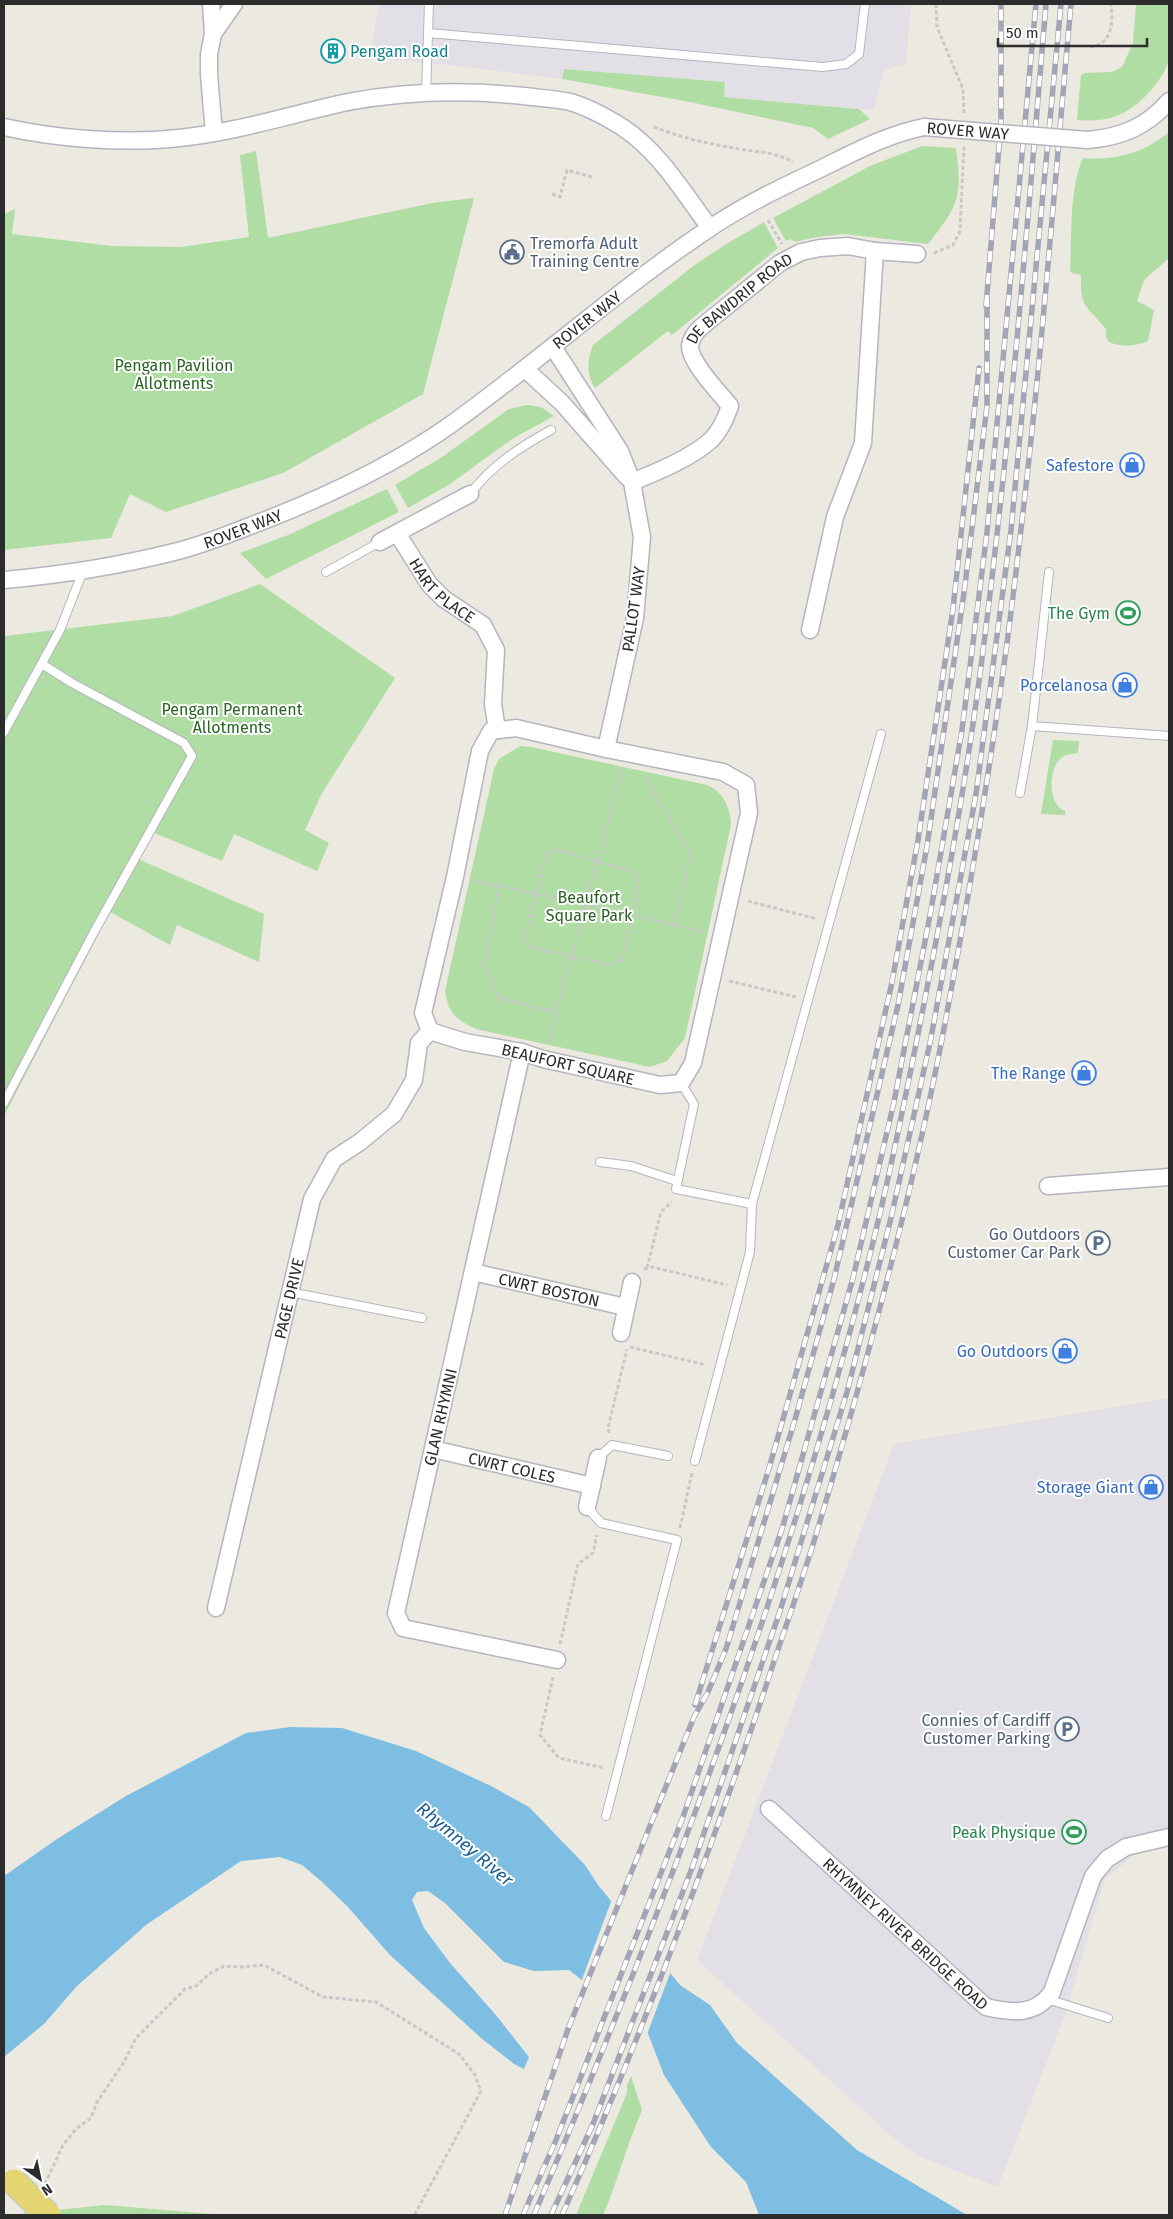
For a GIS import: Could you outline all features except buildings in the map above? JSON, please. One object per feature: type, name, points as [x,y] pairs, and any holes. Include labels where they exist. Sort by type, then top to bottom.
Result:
[{"type":"main road","points":[[14,2182],[48,2215]]},
{"type":"street","points":[[210,4],[213,34],[209,54],[209,75],[214,133]]},
{"type":"street","points":[[213,34],[234,4]]},
{"type":"street","points":[[4,126],[59,136],[143,140],[214,133],[348,102],[426,93],[498,94],[570,102],[597,113],[643,143],[667,169],[710,228]]},
{"type":"street","name":"ROVER WAY","points":[[4,580],[82,570],[176,552],[244,529],[322,498],[382,468],[451,424],[525,369],[660,262],[710,228],[756,201],[898,132],[924,127],[1088,140],[1109,138],[1127,133],[1143,124],[1169,100]]},
{"type":"street","name":"DE BAWDRIP ROAD","points":[[632,482],[673,464],[711,440],[724,423],[730,406],[692,354],[690,345],[693,336],[700,328],[787,258],[820,248],[848,246],[875,251],[917,254]]},
{"type":"street","points":[[810,630],[835,517],[864,443],[875,251]]},
{"type":"street","name":"PALLOT WAY","points":[[553,347],[620,451],[632,482],[642,537],[635,618],[608,742]]},
{"type":"street","points":[[525,369],[562,403],[610,460],[632,482]]},
{"type":"street","points":[[380,542],[470,494]]},
{"type":"street","name":"HART PLACE","points":[[397,533],[429,584],[444,599],[483,625],[496,650],[493,704],[497,730]]},
{"type":"street","points":[[430,1031],[424,1013],[455,877],[480,751],[491,731],[516,728],[608,742],[628,753],[723,772],[746,785],[749,813],[693,1063],[681,1083]]},
{"type":"street","name":"BEAUFORT SQUARE","points":[[430,1031],[465,1042],[522,1052],[543,1059],[660,1086],[681,1083]]},
{"type":"street","name":"PAGE DRIVE","points":[[216,1608],[312,1199],[334,1159],[360,1142],[394,1114],[414,1080],[420,1043],[430,1031]]},
{"type":"street","name":"GLAN RHYMNI","points":[[522,1052],[396,1613],[403,1628],[557,1660]]},
{"type":"street","points":[[1048,1186],[1169,1177]]},
{"type":"street","name":"CWRT BOSTON","points":[[473,1272],[625,1307]]},
{"type":"street","points":[[621,1333],[625,1307],[632,1282]]},
{"type":"street","name":"CWRT COLES","points":[[433,1448],[592,1486]]},
{"type":"street","points":[[587,1507],[598,1458]]},
{"type":"street","name":"RHYMNEY RIVER BRIDGE ROAD","points":[[769,1809],[986,2007],[1004,2012],[1026,2012],[1038,2006],[1047,1998]]},
{"type":"street","points":[[1047,1998],[1052,1992],[1093,1876],[1107,1860],[1126,1847],[1169,1836]]},
{"type":"lane","points":[[426,93],[429,4]]},
{"type":"lane","points":[[428,33],[823,66],[846,64],[859,54],[866,4]]},
{"type":"lane","points":[[470,494],[482,478],[519,448],[551,430]]},
{"type":"lane","points":[[326,572],[380,542]]},
{"type":"lane","points":[[4,732],[60,630],[82,570]]},
{"type":"lane","points":[[1020,793],[1032,726],[1049,572]]},
{"type":"lane","points":[[4,1103],[94,932],[192,756],[184,743],[72,683],[42,664]]},
{"type":"lane","points":[[1032,726],[1169,736]]},
{"type":"lane","points":[[695,1461],[750,1252],[752,1204],[881,734]]},
{"type":"lane","points":[[681,1083],[694,1104],[676,1189],[752,1204]]},
{"type":"lane","points":[[600,1162],[631,1166],[677,1181]]},
{"type":"lane","points":[[290,1292],[422,1318]]},
{"type":"lane","points":[[598,1458],[612,1446],[668,1456]]},
{"type":"lane","points":[[587,1507],[601,1523],[677,1540],[606,1816]]},
{"type":"lane","points":[[1047,1998],[1108,2018]]},
{"type":"path","points":[[1090,47],[1097,46],[1107,38],[1113,23],[1111,4]]},
{"type":"path","points":[[651,126],[708,143],[777,154],[793,162]]},
{"type":"path","points":[[552,194],[560,197],[567,170],[592,177]]},
{"type":"path","points":[[768,220],[782,244]]},
{"type":"path","points":[[543,1059],[628,753]]},
{"type":"path","points":[[622,771],[631,772]]},
{"type":"path","points":[[639,774],[648,775],[647,783],[691,852],[674,925]]},
{"type":"path","points":[[558,850],[634,872],[640,879],[623,958],[612,965],[532,948],[526,939],[535,893],[547,855],[558,850]]},
{"type":"path","points":[[455,877],[535,893],[720,936]]},
{"type":"path","points":[[499,886],[484,965],[499,998],[557,1013]]},
{"type":"path","points":[[729,897],[830,922]]},
{"type":"path","points":[[711,977],[808,1000]]},
{"type":"path","points":[[647,1268],[661,1212],[678,1198],[680,1190]]},
{"type":"path","points":[[632,1282],[640,1270],[652,1267],[740,1288]]},
{"type":"path","points":[[612,1446],[608,1428],[628,1346],[719,1368]]},
{"type":"path","points":[[677,1540],[695,1461]]},
{"type":"path","points":[[42,2191],[64,2145],[77,2128],[91,2118],[97,2102],[124,2062],[136,2038],[172,2001],[185,1989],[196,1986],[209,1974],[224,1966],[264,1965],[323,1997],[376,2002],[459,2054],[475,2075],[482,2091],[415,2214],[412,2215]]},
{"type":"shaded area","points":[[379,4],[911,4],[906,64],[884,70],[874,109],[863,109],[724,97],[725,82],[564,69],[562,79],[450,65],[369,58]]},
{"type":"shaded area","points":[[1169,1398],[1169,1827],[1105,1879],[1065,2015],[998,2187],[918,2156],[890,2135],[697,1960],[894,1444]]},
{"type":"green space","points":[[1136,4],[1169,4],[1170,52],[1165,71],[1144,98],[1128,111],[1100,120],[1077,120],[1081,75],[1084,73],[1112,72],[1122,67],[1133,43]]},
{"type":"green space","points":[[564,69],[725,82],[724,97],[859,109],[870,119],[828,139],[813,128],[690,102],[562,79]]},
{"type":"green space","points":[[1169,132],[1169,258],[1144,280],[1137,301],[1154,310],[1148,341],[1129,346],[1114,344],[1109,342],[1106,336],[1106,329],[1089,310],[1083,300],[1081,275],[1070,272],[1075,184],[1083,158],[1118,157],[1129,154],[1150,145]]},
{"type":"green space","points":[[922,146],[956,148],[959,179],[956,200],[952,210],[928,244],[844,234],[795,242],[791,239],[786,241],[773,218],[870,166]]},
{"type":"green space","name":"Pengam Pavilion Allotments","points":[[256,151],[268,238],[432,203],[474,198],[423,394],[283,473],[166,512],[130,494],[111,538],[4,550],[4,214],[15,209],[12,234],[112,246],[181,247],[249,237],[240,155]]},
{"type":"green space","points":[[764,222],[778,248],[672,335],[668,331],[595,388],[588,367],[593,345],[696,264]]},
{"type":"green space","points":[[527,405],[541,407],[554,416],[512,439],[450,484],[408,508],[395,485],[442,457],[509,409]]},
{"type":"green space","points":[[387,489],[399,512],[266,579],[240,553],[288,535]]},
{"type":"green space","name":"Pengam Permanent Allotments","points":[[260,584],[395,678],[322,793],[305,830],[329,843],[317,871],[234,834],[222,861],[152,832],[138,859],[264,914],[259,962],[177,925],[170,945],[110,912],[4,1116],[4,636],[173,616]]},
{"type":"green space","points":[[1053,740],[1079,741],[1078,753],[1066,755],[1060,759],[1053,771],[1053,795],[1059,808],[1065,811],[1065,815],[1041,814]]},
{"type":"green space","name":"Beaufort Square Park","points":[[520,746],[707,785],[718,792],[725,801],[731,825],[685,1038],[667,1061],[650,1067],[476,1029],[458,1019],[451,1010],[445,991],[494,769],[499,759]]},
{"type":"green space","points":[[631,2076],[642,2110],[603,2215],[576,2215],[627,2093],[627,2085]]},
{"type":"green space","points":[[105,2205],[224,2215],[9,2215]]},
{"type":"water","name":"Rhymney River","points":[[290,1727],[342,1728],[416,1751],[491,1786],[529,1807],[585,1865],[598,1885],[680,1985],[710,2005],[737,2043],[857,2150],[967,2215],[759,2215],[746,2182],[711,2147],[664,2075],[647,2031],[569,1970],[534,1971],[504,1962],[445,1903],[428,1891],[417,1892],[412,1900],[424,1928],[450,1963],[495,2014],[529,2057],[524,2069],[514,2064],[481,2038],[390,1955],[347,1906],[321,1881],[302,1865],[280,1857],[241,1861],[146,1925],[77,1986],[44,2024],[4,2057],[4,1876],[57,1839],[126,1796],[246,1733]]},
{"type":"pier","points":[[612,1899],[671,1971],[646,2037],[645,2033],[581,1982]]},
{"type":"railway","points":[[986,306],[1001,122],[1001,4]]},
{"type":"railway","points":[[523,2215],[556,2140],[683,1817],[782,1529],[853,1278],[894,1102],[931,910],[962,730],[987,532],[1036,4]]},
{"type":"railway","points":[[534,2215],[633,1974],[680,1852],[768,1606],[807,1482],[876,1230],[910,1076],[944,898],[966,771],[978,686],[994,563],[1011,404],[1046,4]]},
{"type":"railway","points":[[551,2215],[593,2124],[692,1868],[780,1611],[847,1392],[891,1218],[930,1043],[976,794],[1011,530],[1061,4]]},
{"type":"railway","points":[[562,2215],[619,2083],[697,1883],[768,1680],[836,1468],[886,1285],[916,1162],[942,1039],[965,912],[1005,657],[1035,398],[1071,4]]},
{"type":"railway","points":[[505,2215],[568,2029],[694,1717],[708,1692],[726,1649],[796,1416],[834,1279],[898,1005],[927,846],[964,593],[987,406],[987,299]]},
{"type":"railway","points":[[695,1705],[770,1465],[838,1225],[892,982],[918,840],[953,609],[979,368]]},
{"type":"place","name":"Pengam Road","points":[[333,51]]},
{"type":"place","name":"Tremorfa Adult Training Centre","points":[[512,252]]},
{"type":"place","name":"Safestore","points":[[1132,465]]},
{"type":"place","name":"The Gym","points":[[1128,613]]},
{"type":"place","name":"Porcelanosa","points":[[1125,685]]},
{"type":"place","name":"The Range","points":[[1084,1073]]},
{"type":"place","name":"Go Outdoors Customer Car Park","points":[[1098,1243]]},
{"type":"place","name":"Go Outdoors","points":[[1065,1351]]},
{"type":"place","name":"Storage Giant","points":[[1151,1487]]},
{"type":"place","name":"Connies of Cardiff Customer Parking","points":[[1067,1729]]},
{"type":"place","name":"Peak Physique","points":[[1074,1832]]}]
